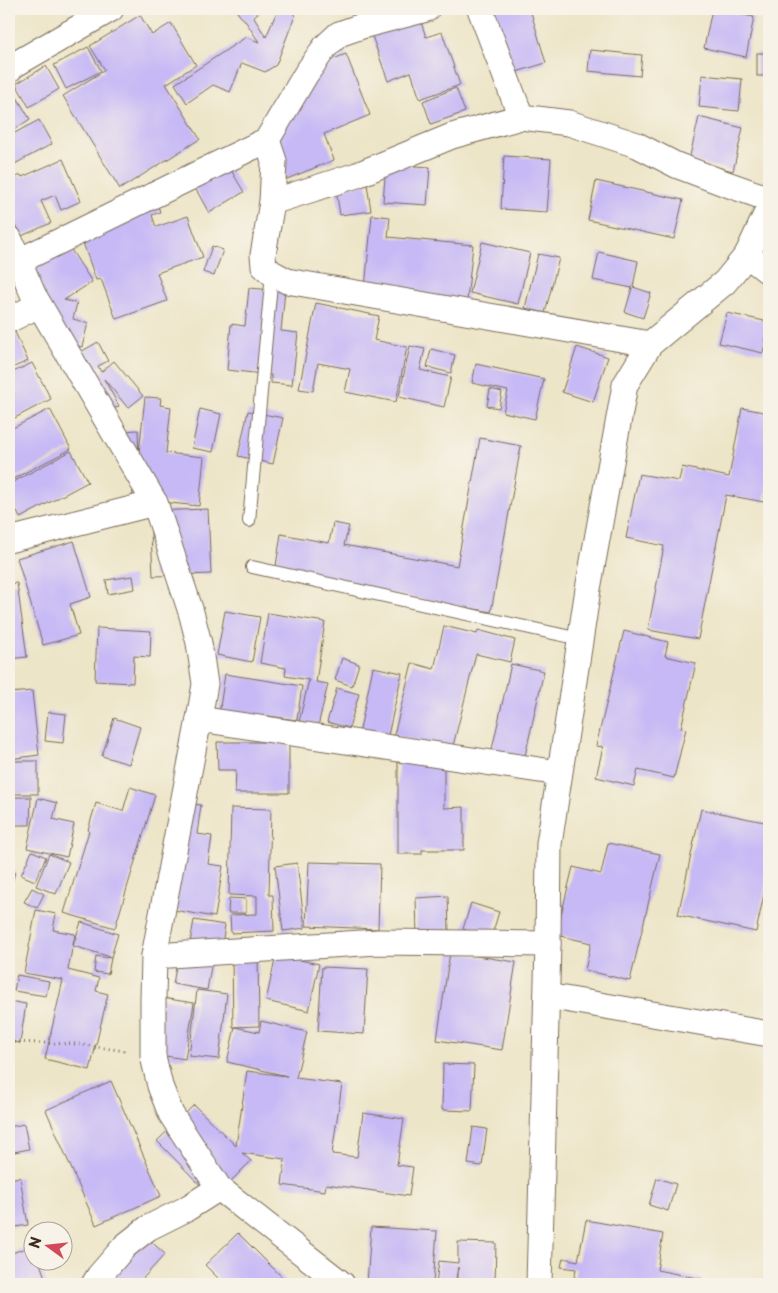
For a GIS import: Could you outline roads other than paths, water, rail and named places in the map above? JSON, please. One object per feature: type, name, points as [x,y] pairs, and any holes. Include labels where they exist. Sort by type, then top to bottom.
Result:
[{"type":"street","points":[[18,261],[267,140],[306,74],[325,47],[339,34],[427,9]]},
{"type":"street","points":[[480,9],[521,117]]},
{"type":"street","points":[[9,70],[97,13]]},
{"type":"street","points":[[272,202],[356,175],[452,136],[521,117],[569,123],[637,145],[676,165],[769,199]]},
{"type":"street","points":[[267,140],[274,161],[272,202],[263,255],[264,266],[287,281],[650,344]]},
{"type":"street","points":[[539,1284],[549,844],[580,639],[625,385],[650,344],[724,282],[747,255],[769,208]]},
{"type":"street","points":[[9,238],[39,305],[156,503],[199,643],[204,684],[199,719],[154,956],[153,1056],[160,1086],[172,1114],[219,1188],[342,1284]]},
{"type":"street","points":[[747,255],[769,272]]},
{"type":"street","points":[[9,320],[39,305]]},
{"type":"street","points":[[9,540],[156,503]]},
{"type":"street","points":[[199,719],[559,773]]},
{"type":"street","points":[[154,956],[378,942],[548,944]]},
{"type":"street","points":[[547,996],[769,1034]]},
{"type":"street","points":[[94,1284],[125,1246],[148,1228],[186,1209],[219,1188]]},
{"type":"lane","points":[[250,520],[272,273]]},
{"type":"lane","points":[[252,567],[580,639]]}]
